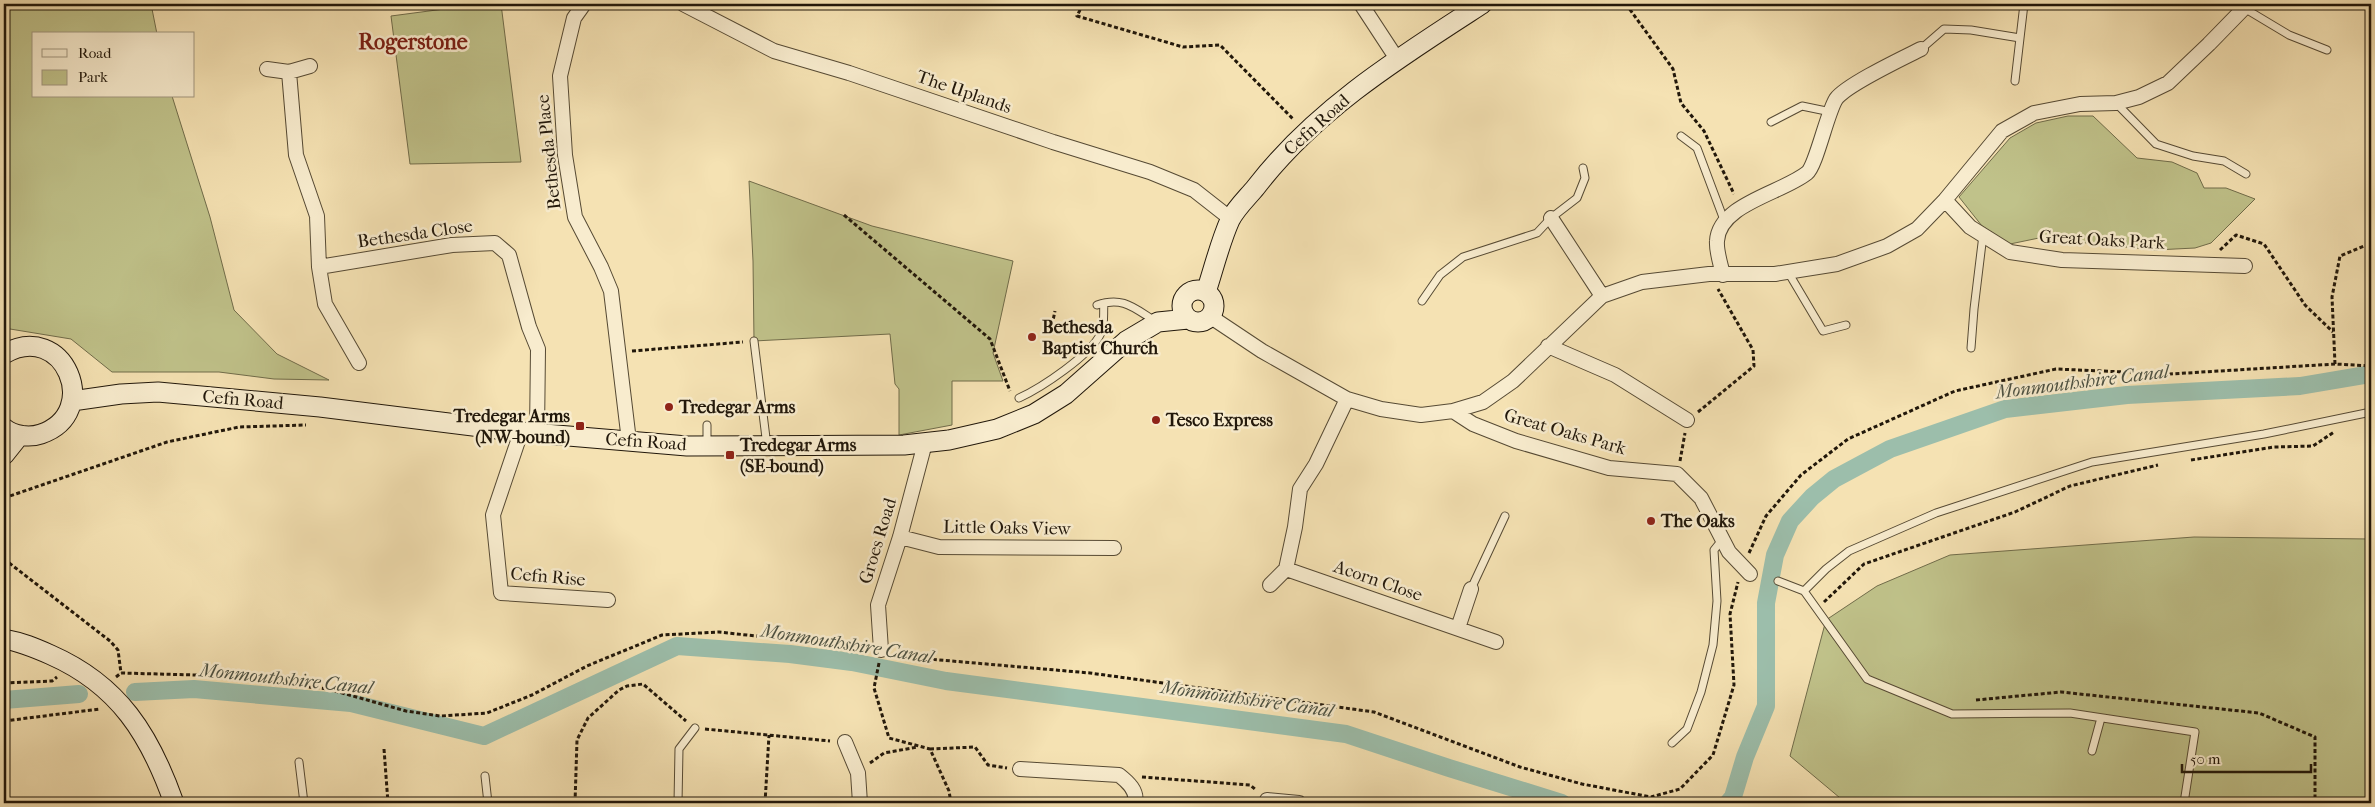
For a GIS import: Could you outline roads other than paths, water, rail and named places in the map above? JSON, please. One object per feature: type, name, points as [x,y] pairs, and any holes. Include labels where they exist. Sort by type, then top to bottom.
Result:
[{"type":"main road","name":"Cefn Road","points":[[1206,292],[1231,219],[1266,173],[1305,132],[1348,95],[1397,59],[1482,4]]},
{"type":"main road","points":[[1188,319],[1182,308],[1186,295],[1197,290],[1206,292],[1214,300],[1215,305],[1211,317]]},
{"type":"main road","name":"Cefn Road","points":[[72,401],[121,394],[158,392],[320,407],[529,432],[706,446],[925,443],[997,430],[1024,418],[1066,394],[1126,342],[1158,322],[1188,319],[1197,323],[1211,317]]},
{"type":"main road","points":[[4,354],[16,347],[38,346],[53,353],[68,370],[73,384],[72,401],[69,410],[61,422],[50,430],[36,435],[12,432],[4,455]]},
{"type":"main road","points":[[4,639],[20,642],[71,664],[100,683],[123,706],[145,735],[170,802]]},
{"type":"street","name":"Bethesda Place","points":[[584,4],[574,18],[560,76],[565,155],[575,217],[601,267],[611,291],[629,441]]},
{"type":"street","name":"The Uplands","points":[[683,4],[774,51],[849,73],[1053,142],[1150,172],[1194,190],[1231,219]]},
{"type":"street","points":[[1361,4],[1397,59]]},
{"type":"street","name":"Great Oaks Park","points":[[1211,317],[1262,351],[1346,399],[1381,409],[1421,415],[1453,411],[1484,402],[1514,381],[1548,346],[1602,296],[1642,282],[1709,274],[1775,274],[1837,264],[1886,246],[1918,229],[1945,200],[2002,131],[2034,113],[2080,104],[2116,103],[2139,97],[2168,83],[2246,6]]},
{"type":"street","points":[[1723,275],[1716,241],[1724,220],[1740,207],[1773,193],[1809,172],[1837,98],[1860,81],[1921,49]]},
{"type":"street","points":[[266,69],[289,72],[310,66]]},
{"type":"street","points":[[289,72],[296,155],[317,216],[319,266],[325,304],[359,363]]},
{"type":"street","name":"Great Oaks Park","points":[[1945,200],[1970,226],[2010,252],[2062,260],[2245,266]]},
{"type":"street","points":[[1551,218],[1602,296]]},
{"type":"street","name":"Bethesda Close","points":[[319,266],[452,245],[495,243],[509,255],[529,327],[538,349],[529,432]]},
{"type":"street","points":[[1548,346],[1615,375],[1688,420]]},
{"type":"street","points":[[1270,585],[1286,569],[1295,527],[1300,489],[1316,464],[1346,399]]},
{"type":"street","name":"Great Oaks Park","points":[[1453,411],[1474,424],[1516,441],[1609,468],[1678,474],[1701,498],[1722,540]]},
{"type":"street","name":"Cefn Rise","points":[[529,432],[493,515],[501,593],[608,600]]},
{"type":"street","name":"Groes Road","points":[[880,650],[878,605],[900,537],[925,443]]},
{"type":"street","name":"Little Oaks View","points":[[900,537],[939,547],[1114,548]]},
{"type":"street","points":[[1722,540],[1746,570]]},
{"type":"street","name":"Acorn Close","points":[[1286,569],[1496,642]]},
{"type":"street","points":[[1458,628],[1471,589]]},
{"type":"street","points":[[845,742],[858,773],[860,803]]},
{"type":"street","points":[[1020,769],[1119,775],[1130,784],[1136,798],[1135,803]]},
{"type":"street","points":[[1268,800],[1299,803]]},
{"type":"lane","points":[[2015,81],[2024,4]]},
{"type":"lane","points":[[2246,6],[2289,35],[2327,50]]},
{"type":"lane","points":[[1921,49],[1944,29],[1971,30],[2020,38]]},
{"type":"lane","points":[[2116,103],[2156,144],[2193,156],[2224,161],[2246,174]]},
{"type":"lane","points":[[1771,122],[1802,106],[1831,112]]},
{"type":"lane","points":[[1680,136],[1697,148],[1724,220]]},
{"type":"lane","points":[[1422,301],[1440,275],[1462,257],[1537,233],[1551,218],[1577,198],[1585,178],[1583,168]]},
{"type":"lane","points":[[1971,348],[1983,235]]},
{"type":"lane","points":[[1788,272],[1823,331],[1846,325]]},
{"type":"lane","points":[[1019,398],[1047,383],[1092,345],[1102,330],[1101,304],[1124,302],[1158,322]]},
{"type":"lane","points":[[754,341],[767,446]]},
{"type":"lane","points":[[1804,591],[1826,569],[1858,547],[1936,513],[2092,462],[2264,434],[2371,412]]},
{"type":"lane","points":[[706,446],[707,424]]},
{"type":"lane","points":[[1471,589],[1505,516]]},
{"type":"lane","points":[[1672,742],[1687,729],[1701,692],[1713,645],[1717,601],[1714,550],[1722,540]]},
{"type":"lane","points":[[1778,581],[1804,591],[1818,608],[1866,679],[1952,714],[2070,713],[2195,732],[2184,803]]},
{"type":"lane","points":[[2092,751],[2102,718]]},
{"type":"lane","points":[[678,803],[680,749],[695,728]]},
{"type":"lane","points":[[299,762],[304,803]]},
{"type":"lane","points":[[485,776],[488,803]]},
{"type":"waterway","name":"Monmouthshire Canal","points":[[1728,803],[1733,797],[1745,757],[1766,706],[1766,603],[1775,555],[1790,521],[1812,497],[1834,479],[1890,449],[2005,409],[2127,395],[2300,386],[2371,374]]},
{"type":"waterway","name":"Monmouthshire Canal","points":[[135,692],[194,689],[351,703],[484,736],[677,646],[790,654],[852,662],[946,681],[1346,734],[1562,803]]},
{"type":"waterway","name":"Monmouthshire Canal","points":[[4,700],[79,694]]},
{"type":"place","name":"Bethesda Baptist Church","points":[[1032,337]]},
{"type":"place","name":"Tredegar Arms","points":[[669,407]]},
{"type":"place","name":"Tesco Express","points":[[1156,420]]},
{"type":"place","name":"Tredegar Arms (NW-bound)","points":[[580,426]]},
{"type":"place","name":"Tredegar Arms (SE-bound)","points":[[730,455]]},
{"type":"place","name":"The Oaks","points":[[1651,521]]},
{"type":"district","name":"Rogerstone","points":[[413,42]]}]
